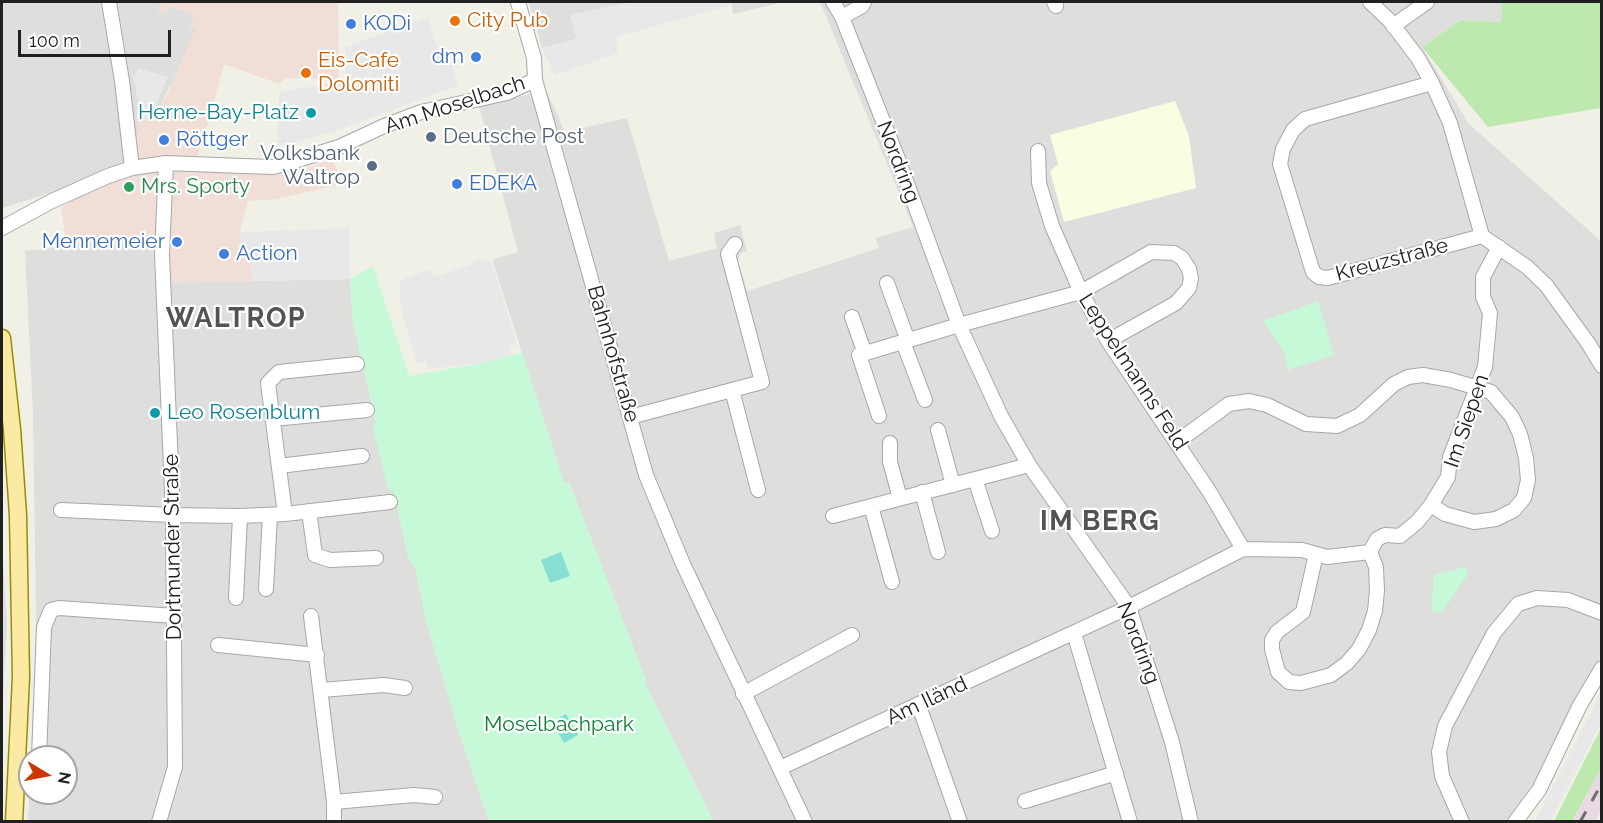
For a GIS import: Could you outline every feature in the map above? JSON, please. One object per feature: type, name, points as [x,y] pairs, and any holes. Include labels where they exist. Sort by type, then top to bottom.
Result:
[{"type":"main road","points":[[2,338],[12,429],[19,558],[21,677],[14,822]]},
{"type":"street","points":[[109,2],[122,81],[132,168]]},
{"type":"street","name":"Bahnhofstraße","points":[[518,2],[534,58],[535,80],[646,475],[682,564],[805,822]]},
{"type":"street","name":"Nordring","points":[[834,2],[902,170],[958,325],[1001,416],[1029,465],[1129,607],[1169,732],[1187,820]]},
{"type":"street","points":[[842,17],[862,6],[864,2]]},
{"type":"street","points":[[1370,2],[1394,26],[1418,58],[1432,83],[1450,123],[1482,236],[1527,267],[1546,285],[1602,366]]},
{"type":"street","points":[[1394,26],[1427,2]]},
{"type":"street","name":"Am Moselbach","points":[[2,228],[50,202],[108,176],[132,168],[165,163],[243,166],[285,164],[339,147],[421,112],[507,93],[535,80]]},
{"type":"street","name":"Kreuzstraße","points":[[1432,83],[1305,119],[1293,130],[1283,149],[1280,164],[1313,272],[1320,277],[1328,278],[1482,236]]},
{"type":"street","name":"Leppelmanns Feld","points":[[1038,151],[1039,183],[1052,226],[1081,292],[1108,341],[1178,442],[1243,549]]},
{"type":"street","name":"Dortmunder Straße","points":[[159,822],[175,767],[173,515],[162,254],[165,163]]},
{"type":"street","points":[[630,417],[762,382],[728,254],[735,244]]},
{"type":"street","name":"Im Siepen","points":[[1370,552],[1377,539],[1385,535],[1400,536],[1418,522],[1448,477],[1450,457],[1485,367],[1490,314],[1483,297],[1483,277],[1499,247]]},
{"type":"street","points":[[879,416],[859,355],[958,325],[1081,292],[1151,252],[1174,253],[1182,258],[1189,269],[1189,288],[1176,303],[1108,341]]},
{"type":"street","points":[[886,283],[925,400]]},
{"type":"street","points":[[852,317],[865,354]]},
{"type":"street","points":[[285,514],[268,383],[279,372],[357,364]]},
{"type":"street","points":[[1178,442],[1229,404],[1249,401],[1267,405],[1306,424],[1337,426],[1360,415],[1394,384],[1408,377],[1423,375],[1491,392],[1512,417],[1520,434],[1528,480],[1524,498],[1514,510],[1496,519],[1474,522],[1445,514],[1431,505]]},
{"type":"street","points":[[732,390],[758,490]]},
{"type":"street","points":[[273,419],[367,410]]},
{"type":"street","points":[[938,430],[953,484]]},
{"type":"street","points":[[890,443],[890,462],[900,498]]},
{"type":"street","points":[[279,466],[362,456]]},
{"type":"street","points":[[832,516],[1029,465]]},
{"type":"street","points":[[975,479],[992,531]]},
{"type":"street","points":[[922,492],[938,552]]},
{"type":"street","points":[[61,510],[240,516],[285,514],[390,502]]},
{"type":"street","points":[[871,506],[892,582]]},
{"type":"street","points":[[309,511],[315,555],[330,560],[376,558]]},
{"type":"street","points":[[266,589],[270,515]]},
{"type":"street","points":[[236,598],[240,516]]},
{"type":"street","points":[[1129,607],[1243,549],[1302,550],[1327,557],[1370,552],[1376,567],[1377,591],[1375,611],[1369,630],[1359,649],[1347,663],[1331,675],[1301,683],[1289,682],[1278,672],[1272,649],[1272,640],[1278,632],[1303,612],[1316,554]]},
{"type":"street","points":[[1462,822],[1442,776],[1439,752],[1445,726],[1494,633],[1518,604],[1537,598],[1568,600],[1602,613]]},
{"type":"street","name":"Am Iländ","points":[[780,768],[919,706],[1129,607]]},
{"type":"street","points":[[39,745],[44,627],[51,610],[58,608],[175,616]]},
{"type":"street","points":[[311,616],[334,802],[334,822]]},
{"type":"street","points":[[1074,633],[1130,822]]},
{"type":"street","points":[[743,694],[852,634]]},
{"type":"street","points":[[218,645],[317,655]]},
{"type":"street","points":[[1515,822],[1539,790],[1580,705],[1602,668]]},
{"type":"street","points":[[321,690],[384,685],[405,688]]},
{"type":"street","points":[[919,706],[960,822]]},
{"type":"street","points":[[1025,801],[1116,773]]},
{"type":"street","points":[[334,802],[414,795],[435,797]]},
{"type":"shaded area","points":[[2,2],[161,2],[158,12],[169,5],[195,15],[190,26],[198,29],[169,86],[155,121],[138,118],[139,130],[132,168],[2,208]]},
{"type":"shaded area","points":[[161,2],[338,2],[339,79],[286,78],[279,84],[224,64],[195,163],[273,167],[288,171],[303,169],[333,159],[342,184],[276,199],[248,201],[240,232],[241,247],[250,247],[252,281],[155,283],[153,234],[67,246],[61,208],[108,176],[132,168],[139,130],[137,117],[155,121],[196,29],[190,26],[194,15],[170,5],[165,14],[158,12]]},
{"type":"shaded area","points":[[529,2],[631,2],[571,15],[577,39],[542,48]]},
{"type":"shaded area","points":[[632,2],[730,2],[731,5],[616,37],[618,53],[555,75],[542,48],[577,39],[570,15]]},
{"type":"shaded area","points":[[731,2],[784,2],[733,14]]},
{"type":"shaded area","points":[[820,2],[1502,2],[1502,19],[1499,22],[1461,20],[1422,47],[1469,124],[1602,242],[1601,655],[1535,782],[1507,821],[713,821],[644,681],[646,680],[569,482],[564,483],[493,262],[494,259],[518,252],[479,107],[546,90],[565,132],[627,118],[669,261],[717,248],[714,233],[740,225],[747,252],[741,253],[738,261],[747,291],[879,248],[876,238],[913,227]]},
{"type":"shaded area","points":[[428,18],[443,64],[450,62],[459,85],[333,132],[277,147],[279,92],[345,81],[345,47]]},
{"type":"shaded area","points":[[138,68],[168,77],[150,120],[139,118],[140,111],[133,76],[136,75]]},
{"type":"shaded area","points":[[1175,101],[1189,136],[1196,188],[1064,222],[1050,171],[1058,164],[1050,135]]},
{"type":"shaded area","points":[[350,228],[350,279],[252,281],[250,247],[241,247],[240,232]]},
{"type":"shaded area","points":[[153,234],[155,283],[350,279],[353,322],[376,422],[373,428],[394,492],[409,561],[415,567],[427,624],[459,732],[489,821],[28,821],[29,805],[78,805],[78,745],[31,745],[36,618],[33,414],[25,251]]},
{"type":"shaded area","points":[[479,259],[492,263],[517,344],[509,347],[511,354],[483,363],[428,369],[426,361],[417,364],[402,312],[399,290],[402,289],[399,281],[430,269],[434,277],[470,265]]},
{"type":"shaded area","points":[[2,546],[7,624],[2,721]]},
{"type":"shaded area","points":[[1601,692],[1601,723],[1551,821],[1535,821]]},
{"type":"shaded area","points":[[1601,769],[1601,811],[1595,821],[1572,822]]},
{"type":"green space","points":[[1502,2],[1601,2],[1601,108],[1488,127],[1422,47],[1461,20],[1499,22],[1502,19]]},
{"type":"green space","name":"Moselbachpark","points":[[373,266],[409,376],[483,363],[522,352],[564,483],[569,482],[646,680],[644,681],[713,821],[489,821],[459,732],[427,624],[415,567],[409,561],[394,492],[388,489],[373,428],[376,421],[353,322],[350,279]]},
{"type":"green space","points":[[1318,301],[1334,355],[1288,370],[1284,352],[1263,321]]},
{"type":"green space","points":[[561,552],[570,576],[550,583],[541,560]]},
{"type":"green space","points":[[1466,567],[1468,574],[1442,612],[1431,611],[1434,575]]},
{"type":"green space","points":[[566,714],[578,735],[564,743],[552,722]]},
{"type":"green space","points":[[1601,728],[1601,769],[1572,821],[1554,821]]},
{"type":"railway","points":[[1580,822],[1602,783]]},
{"type":"place","name":"City Pub","points":[[455,21]]},
{"type":"place","name":"KODi","points":[[351,24]]},
{"type":"place","name":"dm","points":[[476,57]]},
{"type":"place","name":"Eis-Cafe Dolomiti","points":[[306,73]]},
{"type":"place","name":"Herne-Bay-Platz","points":[[311,113]]},
{"type":"place","name":"Deutsche Post","points":[[431,137]]},
{"type":"place","name":"Röttger","points":[[164,140]]},
{"type":"place","name":"Volksbank Waltrop","points":[[372,166]]},
{"type":"place","name":"EDEKA","points":[[457,184]]},
{"type":"place","name":"Mrs. Sporty","points":[[129,187]]},
{"type":"place","name":"Mennemeier","points":[[177,242]]},
{"type":"place","name":"Action","points":[[224,254]]},
{"type":"place","name":"Leo Rosenblum","points":[[155,413]]},
{"type":"district","name":"WALTROP","points":[[236,319]]},
{"type":"district","name":"IM BERG","points":[[1100,522]]}]
